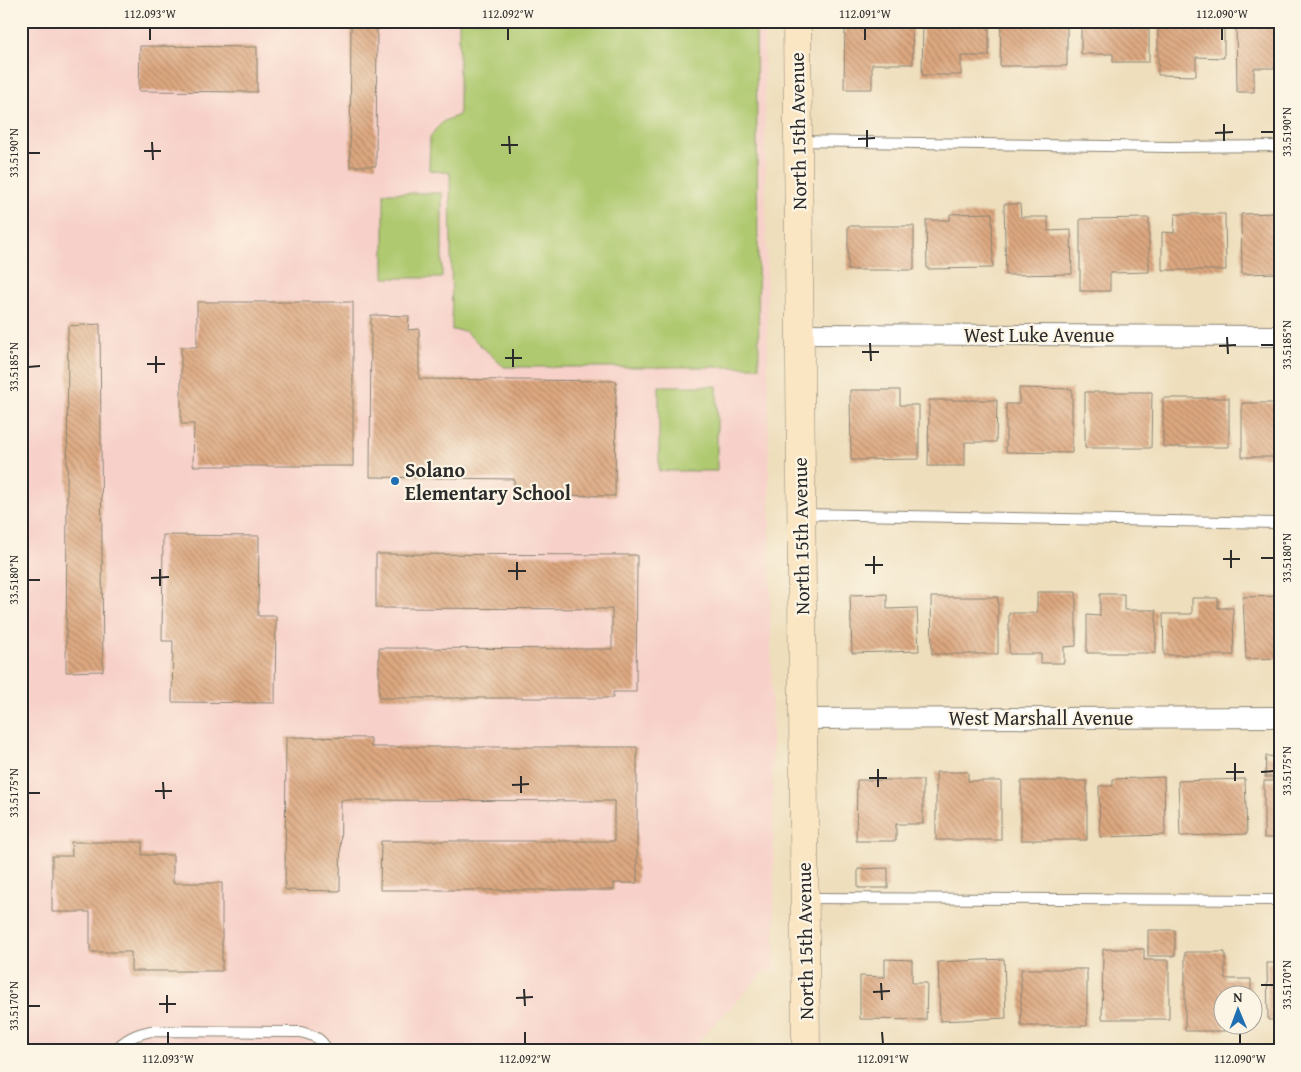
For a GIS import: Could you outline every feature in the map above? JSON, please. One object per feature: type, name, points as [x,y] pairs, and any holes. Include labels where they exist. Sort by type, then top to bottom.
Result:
[{"type":"street","name":"North 15th Avenue","points":[[796,21],[806,1051]]},
{"type":"street","name":"West Luke Avenue","points":[[799,334],[1280,336]]},
{"type":"street","name":"West Marshall Avenue","points":[[803,719],[1280,718]]},
{"type":"lane","points":[[798,141],[1169,147],[1280,146]]},
{"type":"lane","points":[[801,514],[1280,523]]},
{"type":"lane","points":[[805,898],[1280,900]]},
{"type":"lane","points":[[114,1051],[120,1044],[138,1033],[161,1031],[301,1032],[314,1036],[323,1042],[328,1051]]},
{"type":"shaded area","name":"Solano Elementary School","points":[[21,21],[764,21],[775,971],[766,970],[689,1051],[23,1051],[21,941]]},
{"type":"green space","points":[[459,21],[756,21],[759,367],[504,367],[465,331],[452,330],[450,173],[429,170],[430,137],[444,121],[459,115]]},
{"type":"green space","points":[[384,193],[442,193],[442,278],[384,278]]},
{"type":"green space","points":[[659,386],[717,386],[717,471],[659,471]]},
{"type":"building","points":[[351,21],[377,21],[376,166],[350,166]]},
{"type":"building","points":[[845,21],[912,21],[913,64],[872,64],[872,89],[844,89]]},
{"type":"building","points":[[923,21],[989,21],[989,56],[961,56],[961,75],[922,75]]},
{"type":"building","points":[[1001,21],[1067,21],[1067,66],[1000,66]]},
{"type":"building","points":[[1081,21],[1149,21],[1149,62],[1113,62],[1113,54],[1081,54]]},
{"type":"building","points":[[1158,21],[1224,21],[1224,58],[1196,57],[1196,76],[1158,75]]},
{"type":"building","points":[[1236,21],[1280,21],[1280,68],[1254,68],[1254,92],[1237,92]]},
{"type":"building","points":[[140,46],[257,47],[257,92],[139,91]]},
{"type":"building","points":[[1004,204],[1020,204],[1021,217],[1048,217],[1048,231],[1071,230],[1072,274],[1006,275]]},
{"type":"building","points":[[992,213],[993,268],[927,269],[926,220],[950,220],[950,214]]},
{"type":"building","points":[[1280,213],[1280,273],[1242,274],[1241,214]]},
{"type":"building","points":[[1175,214],[1225,214],[1226,270],[1162,270],[1162,232],[1174,233]]},
{"type":"building","points":[[1149,218],[1149,272],[1110,273],[1110,291],[1080,291],[1080,219]]},
{"type":"building","points":[[848,226],[914,226],[914,270],[848,270]]},
{"type":"building","points":[[197,302],[353,302],[353,466],[193,466],[194,424],[181,424],[181,347],[197,347]]},
{"type":"building","points":[[371,315],[409,316],[408,330],[419,329],[419,379],[616,381],[615,496],[514,495],[514,479],[370,477]]},
{"type":"building","points":[[100,324],[103,671],[66,672],[68,326]]},
{"type":"building","points":[[1019,388],[1072,389],[1072,453],[1006,452],[1006,404],[1019,404]]},
{"type":"building","points":[[850,390],[900,390],[900,405],[919,405],[919,459],[851,460]]},
{"type":"building","points":[[1085,392],[1152,392],[1151,448],[1085,448]]},
{"type":"building","points":[[1163,398],[1229,398],[1229,447],[1163,447]]},
{"type":"building","points":[[929,400],[997,400],[996,442],[965,442],[965,466],[928,466]]},
{"type":"building","points":[[1242,403],[1280,403],[1280,457],[1242,457]]},
{"type":"building","points":[[163,535],[259,536],[258,616],[276,616],[275,703],[172,702],[173,641],[162,641]]},
{"type":"building","points":[[376,554],[637,555],[636,692],[613,692],[613,698],[379,698],[379,648],[612,649],[612,609],[376,608]]},
{"type":"building","points":[[1037,592],[1076,592],[1076,646],[1064,647],[1064,663],[1041,663],[1041,654],[1009,654],[1009,613],[1037,613]]},
{"type":"building","points":[[887,594],[887,609],[917,608],[919,651],[852,653],[850,595]]},
{"type":"building","points":[[1100,594],[1124,594],[1124,610],[1156,610],[1156,653],[1087,653],[1087,615],[1100,616]]},
{"type":"building","points":[[1280,596],[1280,658],[1246,659],[1243,597]]},
{"type":"building","points":[[931,597],[998,597],[998,654],[932,654]]},
{"type":"building","points":[[1192,598],[1218,598],[1218,608],[1233,608],[1234,655],[1164,655],[1163,614],[1192,614]]},
{"type":"building","points":[[286,737],[371,738],[371,747],[637,747],[637,883],[614,883],[614,890],[380,890],[381,841],[614,841],[614,801],[341,800],[340,891],[285,890]]},
{"type":"building","points":[[1266,756],[1280,757],[1280,777],[1265,777]]},
{"type":"building","points":[[936,772],[968,772],[968,781],[1001,781],[1001,840],[936,840]]},
{"type":"building","points":[[1164,777],[1165,835],[1100,837],[1099,786],[1113,786],[1113,779]]},
{"type":"building","points":[[1245,779],[1247,834],[1180,836],[1178,781]]},
{"type":"building","points":[[857,780],[923,780],[923,824],[896,824],[896,841],[856,841]]},
{"type":"building","points":[[1021,781],[1087,781],[1087,840],[1021,840]]},
{"type":"building","points":[[1264,781],[1280,781],[1280,838],[1264,838]]},
{"type":"building","points":[[71,842],[142,842],[142,855],[173,855],[173,883],[222,883],[222,971],[131,971],[131,952],[90,952],[90,912],[52,912],[52,856],[72,856]]},
{"type":"building","points":[[888,868],[888,888],[858,888],[858,869]]},
{"type":"building","points":[[1148,930],[1175,930],[1175,956],[1148,956]]},
{"type":"building","points":[[1103,949],[1144,949],[1144,960],[1169,960],[1169,1019],[1102,1019]]},
{"type":"building","points":[[1185,952],[1225,952],[1225,979],[1251,979],[1251,984],[1214,984],[1214,1031],[1185,1031]]},
{"type":"building","points":[[885,959],[912,960],[912,983],[927,983],[926,1020],[860,1019],[860,976],[885,977]]},
{"type":"building","points":[[1004,959],[1006,1018],[940,1021],[938,962]]},
{"type":"building","points":[[1267,963],[1280,963],[1280,1020],[1268,1020]]},
{"type":"building","points":[[1021,969],[1087,969],[1087,1026],[1021,1026]]},
{"type":"place","name":"Solano Elementary School","points":[[395,481]]}]
